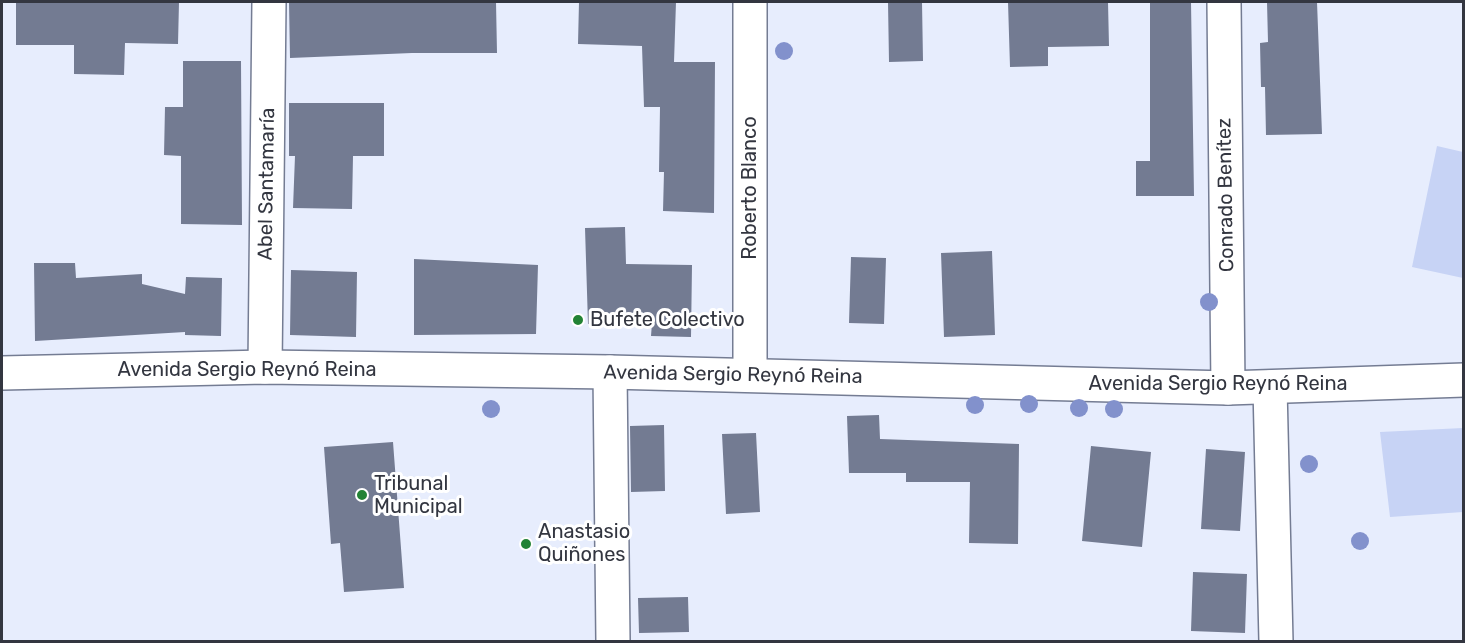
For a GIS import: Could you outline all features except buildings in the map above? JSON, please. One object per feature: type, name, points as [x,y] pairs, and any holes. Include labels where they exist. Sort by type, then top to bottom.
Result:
[{"type":"street","name":"Abel Santamaría","points":[[265,367],[269,2]]},
{"type":"street","name":"Roberto Blanco","points":[[750,2],[750,375]]},
{"type":"street","name":"Conrado Benítez","points":[[1224,2],[1228,388]]},
{"type":"street","name":"Avenida Sergio Reynó Reina","points":[[2,373],[265,367],[750,375],[1228,388],[1464,380]]},
{"type":"street","points":[[610,372],[613,642]]},
{"type":"street","points":[[1270,387],[1276,642]]},
{"type":"shaded area","points":[[1437,146],[1463,152],[1463,278],[1412,267]]},
{"type":"shaded area","points":[[1463,428],[1463,512],[1390,517],[1380,432]]},
{"type":"place","name":"Bufete Colectivo","points":[[578,320]]},
{"type":"place","name":"Tribunal Municipal","points":[[362,495]]},
{"type":"place","name":"Anastasio Quiñones","points":[[526,544]]}]
